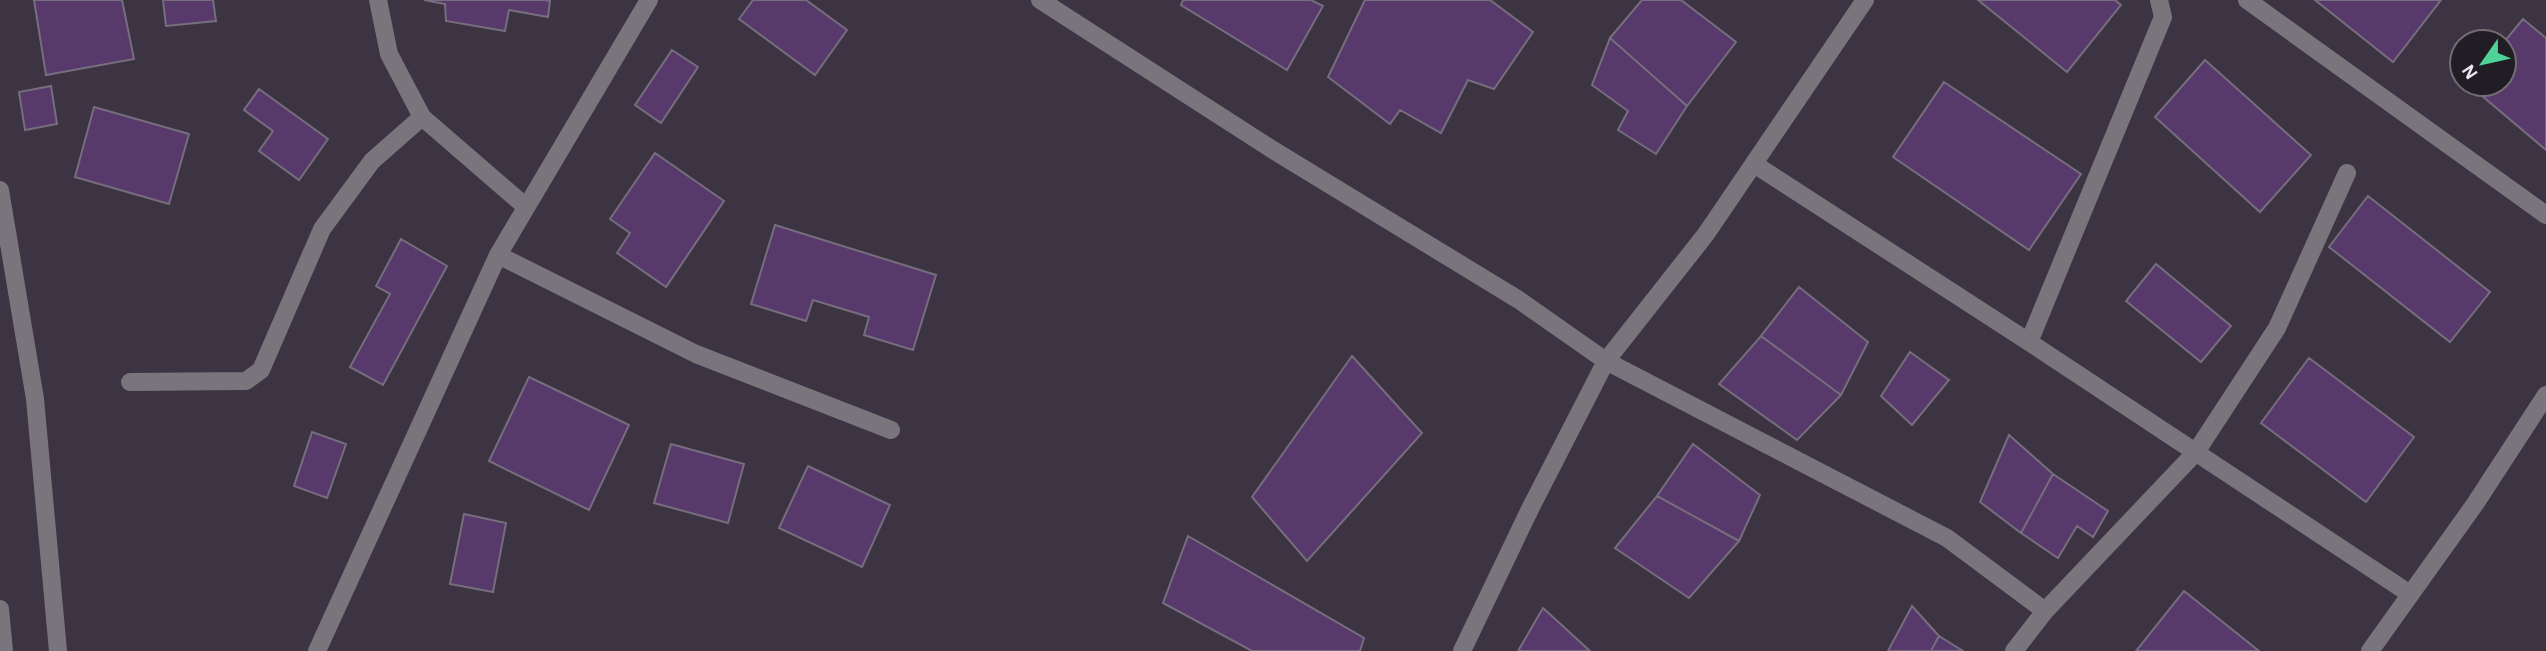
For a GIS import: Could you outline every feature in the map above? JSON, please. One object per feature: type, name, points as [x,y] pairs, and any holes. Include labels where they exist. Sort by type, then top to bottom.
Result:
[{"type":"street","points":[[378,0],[389,54],[422,117],[525,206]]},
{"type":"street","points":[[317,651],[498,255],[649,0]]},
{"type":"street","points":[[1040,0],[1273,150],[1519,300],[1606,361],[1947,538],[2045,611]]},
{"type":"street","points":[[1462,651],[1530,509],[1606,361],[1706,234],[1865,0]]},
{"type":"street","points":[[2029,342],[2163,17],[2159,0]]},
{"type":"street","points":[[2247,0],[2546,215]]},
{"type":"street","points":[[130,382],[246,381],[261,370],[322,229],[372,161],[422,117]]},
{"type":"street","points":[[1754,164],[2410,594]]},
{"type":"street","points":[[2014,651],[2045,611],[2196,452],[2277,328],[2347,173]]},
{"type":"street","points":[[0,190],[36,399],[58,651]]},
{"type":"street","points":[[498,255],[696,354],[891,430]]},
{"type":"street","points":[[2370,651],[2475,504],[2546,395]]},
{"type":"street","points":[[0,609],[4,651]]},
{"type":"building","points":[[34,0],[122,0],[134,59],[46,75]]},
{"type":"building","points":[[163,0],[213,0],[216,21],[166,26]]},
{"type":"building","points":[[424,0],[550,1],[548,17],[509,10],[505,31],[446,21],[445,4]]},
{"type":"building","points":[[753,0],[806,0],[847,30],[815,75],[739,19]]},
{"type":"building","points":[[1183,0],[1311,0],[1323,6],[1287,70],[1181,5]]},
{"type":"building","points":[[1365,0],[1490,0],[1533,32],[1494,89],[1468,80],[1441,133],[1400,110],[1390,124],[1328,77]]},
{"type":"building","points":[[1642,0],[1681,0],[1736,42],[1687,106],[1610,38]]},
{"type":"building","points":[[1978,0],[2115,0],[2121,5],[2067,72]]},
{"type":"building","points":[[2315,0],[2441,0],[2393,62]]},
{"type":"building","points":[[2523,19],[2546,38],[2546,150],[2485,98],[2518,98],[2518,28],[2516,28]]},
{"type":"building","points":[[1610,38],[1687,106],[1656,154],[1618,130],[1628,111],[1592,85]]},
{"type":"building","points":[[672,50],[698,67],[661,123],[635,105]]},
{"type":"building","points":[[2205,60],[2311,155],[2260,212],[2155,117]]},
{"type":"building","points":[[1944,82],[2081,174],[2029,250],[1893,157]]},
{"type":"building","points":[[51,86],[57,124],[25,130],[19,92]]},
{"type":"building","points":[[259,89],[328,139],[299,180],[259,151],[273,131],[244,110]]},
{"type":"building","points":[[94,107],[189,134],[169,204],[75,177]]},
{"type":"building","points":[[655,153],[724,201],[666,287],[617,253],[630,233],[610,219]]},
{"type":"building","points":[[2368,196],[2490,292],[2450,342],[2329,247]]},
{"type":"building","points":[[775,225],[936,275],[913,350],[864,335],[869,317],[813,300],[806,321],[751,304]]},
{"type":"building","points":[[401,239],[447,266],[383,385],[350,367],[390,294],[376,286]]},
{"type":"building","points":[[2156,264],[2231,326],[2201,362],[2126,301]]},
{"type":"building","points":[[1799,287],[1868,342],[1841,395],[1761,336]]},
{"type":"building","points":[[1761,336],[1841,395],[1797,440],[1719,384]]},
{"type":"building","points":[[1910,352],[1949,380],[1912,425],[1881,396]]},
{"type":"building","points":[[1352,356],[1422,433],[1307,561],[1252,497]]},
{"type":"building","points":[[2309,358],[2414,437],[2366,502],[2261,423]]},
{"type":"building","points":[[529,377],[629,425],[589,510],[489,461]]},
{"type":"building","points":[[312,432],[346,444],[327,498],[294,486]]},
{"type":"building","points":[[2009,435],[2053,474],[2021,533],[1980,502]]},
{"type":"building","points":[[671,444],[744,464],[728,523],[654,503]]},
{"type":"building","points":[[1693,444],[1760,495],[1739,541],[1657,496]]},
{"type":"building","points":[[808,466],[890,505],[862,567],[779,528]]},
{"type":"building","points":[[2053,474],[2108,511],[2093,537],[2077,526],[2058,558],[2021,533]]},
{"type":"building","points":[[1657,496],[1739,541],[1689,598],[1615,548]]},
{"type":"building","points":[[464,514],[506,523],[493,592],[450,584]]},
{"type":"building","points":[[1188,536],[1364,638],[1360,651],[1252,651],[1163,603]]},
{"type":"building","points":[[2184,591],[2259,651],[2136,651]]},
{"type":"building","points":[[1912,606],[1939,636],[1931,651],[1888,651]]},
{"type":"building","points":[[1543,608],[1590,651],[1518,651]]},
{"type":"building","points":[[1939,636],[1963,651],[1931,651]]}]
